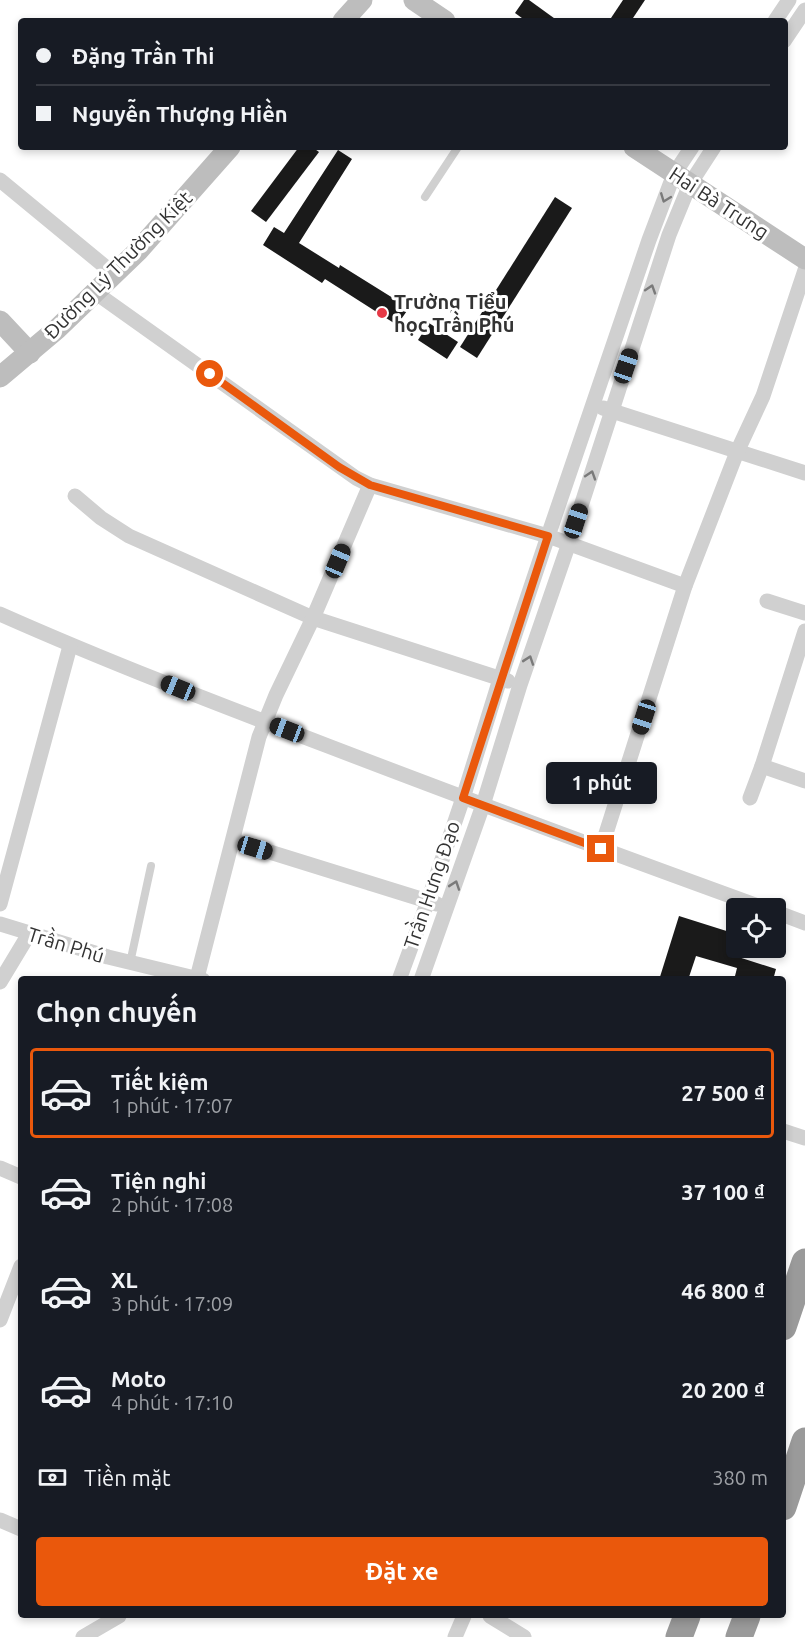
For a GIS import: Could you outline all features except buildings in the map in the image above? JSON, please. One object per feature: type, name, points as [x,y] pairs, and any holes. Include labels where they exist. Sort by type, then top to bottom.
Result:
[{"type":"highway","points":[[786,1319],[803,1275]]},
{"type":"highway","points":[[786,1498],[805,1441]]},
{"type":"highway","points":[[679,1637],[686,1618]]},
{"type":"highway","points":[[740,1637],[746,1618]]},
{"type":"street","points":[[346,18],[362,0]]},
{"type":"street","points":[[414,0],[441,18]]},
{"type":"street","points":[[777,18],[789,0]]},
{"type":"street","points":[[788,35],[805,10]]},
{"type":"street","name":"Đường Lý Thường Kiệt","points":[[0,377],[30,353],[138,251],[227,150]]},
{"type":"street","name":"Hai Bà Trưng","points":[[638,150],[805,259]]},
{"type":"street","name":"Trần Hưng Đạo","points":[[400,976],[463,798],[500,679],[649,240],[682,179],[691,150]]},
{"type":"street","points":[[423,976],[483,805],[520,685],[569,543],[669,235],[682,179],[711,150]]},
{"type":"street","points":[[0,180],[114,274]]},
{"type":"street","points":[[601,849],[686,586],[737,452],[763,396],[805,270]]},
{"type":"street","points":[[96,292],[339,467],[370,485],[548,536],[686,586]]},
{"type":"street","points":[[0,321],[30,353]]},
{"type":"street","points":[[0,343],[30,353]]},
{"type":"street","points":[[592,405],[805,473]]},
{"type":"street","points":[[201,976],[256,747],[276,695],[313,618],[370,485]]},
{"type":"street","points":[[75,496],[101,518],[129,536],[313,618],[520,685]]},
{"type":"street","points":[[767,601],[805,613]]},
{"type":"street","points":[[0,614],[70,646],[265,722],[463,798],[736,898]]},
{"type":"street","points":[[750,798],[805,631]]},
{"type":"street","points":[[0,904],[70,646]]},
{"type":"street","points":[[762,766],[805,781]]},
{"type":"street","points":[[234,841],[447,907]]},
{"type":"street","points":[[786,916],[805,923]]},
{"type":"street","name":"Trần Phú","points":[[0,924],[130,963],[187,976]]},
{"type":"street","points":[[0,982],[29,934]]},
{"type":"street","points":[[786,1132],[805,1138]]},
{"type":"street","points":[[0,1168],[18,1176]]},
{"type":"street","points":[[0,1320],[18,1274]]},
{"type":"street","points":[[0,1520],[18,1528]]},
{"type":"street","points":[[83,1637],[115,1618]]},
{"type":"street","points":[[455,1637],[463,1618]]},
{"type":"street","points":[[493,1618],[524,1637]]},
{"type":"lane","points":[[425,197],[456,150]]},
{"type":"lane","points":[[130,963],[151,866]]},
{"type":"place","name":"Trường Tiểu học Trần Phú","points":[[382,313]]},
{"type":"route","points":[[210,374],[339,467],[370,485],[548,536],[463,798],[601,849]]}]
